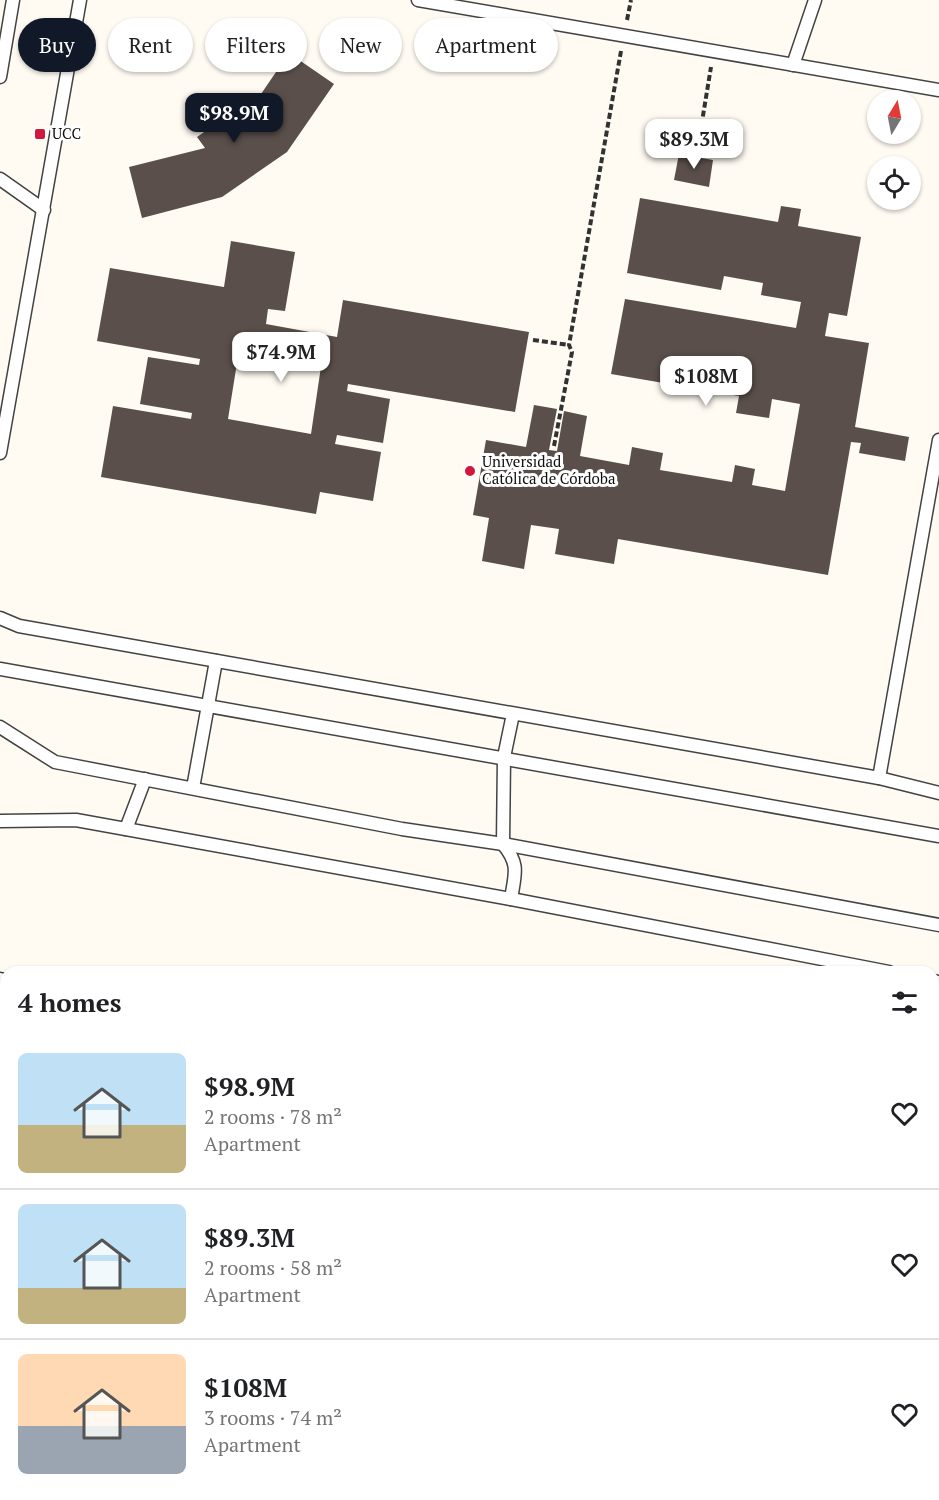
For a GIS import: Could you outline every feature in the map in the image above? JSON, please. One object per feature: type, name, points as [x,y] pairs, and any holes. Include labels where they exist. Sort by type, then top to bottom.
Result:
[{"type":"lane","points":[[0,77],[13,0]]},
{"type":"lane","points":[[0,453],[80,0]]},
{"type":"lane","points":[[418,0],[939,90]]},
{"type":"lane","points":[[793,65],[815,0]]},
{"type":"lane","points":[[0,179],[44,210]]},
{"type":"lane","points":[[879,778],[939,440]]},
{"type":"lane","points":[[0,618],[19,626],[879,778],[939,793]]},
{"type":"lane","points":[[193,788],[216,661]]},
{"type":"lane","points":[[0,669],[939,836]]},
{"type":"lane","points":[[511,899],[515,877],[514,858],[503,844],[504,757],[513,714]]},
{"type":"lane","points":[[0,727],[54,762],[402,829],[503,844],[939,925]]},
{"type":"lane","points":[[126,829],[145,779]]},
{"type":"lane","points":[[0,821],[76,820],[511,899],[858,966]]},
{"type":"path","points":[[554,446],[572,352],[569,345],[631,0]]},
{"type":"path","points":[[697,152],[714,51]]},
{"type":"path","points":[[533,340],[569,345]]},
{"type":"building","points":[[307,65],[334,84],[287,152],[222,197],[142,218],[129,167],[205,148],[197,137],[233,112],[244,119],[276,72],[307,72]]},
{"type":"building","points":[[679,154],[713,160],[709,187],[674,180]]},
{"type":"building","points":[[640,198],[778,222],[781,206],[801,209],[798,226],[861,237],[847,316],[829,313],[825,336],[869,343],[855,427],[909,437],[905,461],[859,453],[861,443],[851,442],[828,575],[618,539],[614,564],[555,554],[559,529],[531,525],[524,569],[482,561],[489,518],[473,515],[486,440],[526,447],[534,405],[557,409],[549,450],[557,451],[564,411],[587,416],[580,456],[629,465],[632,447],[663,453],[660,470],[732,482],[735,465],[755,469],[752,485],[785,491],[800,404],[772,399],[769,418],[736,413],[739,396],[611,374],[625,299],[796,328],[801,302],[761,295],[763,283],[724,276],[721,290],[627,273]]},
{"type":"building","points":[[231,241],[295,252],[285,311],[268,309],[266,324],[337,337],[343,300],[529,332],[515,412],[348,384],[347,391],[390,399],[383,443],[337,435],[335,444],[381,452],[373,501],[320,492],[316,514],[101,477],[113,406],[191,419],[192,413],[140,404],[148,357],[199,365],[200,359],[97,341],[110,268],[224,287]],"holes":[[[241,338],[323,353],[311,434],[228,419]]]},
{"type":"place","name":"UCC","points":[[40,134]]},
{"type":"place","name":"Universidad Católica de Córdoba","points":[[470,471]]}]
